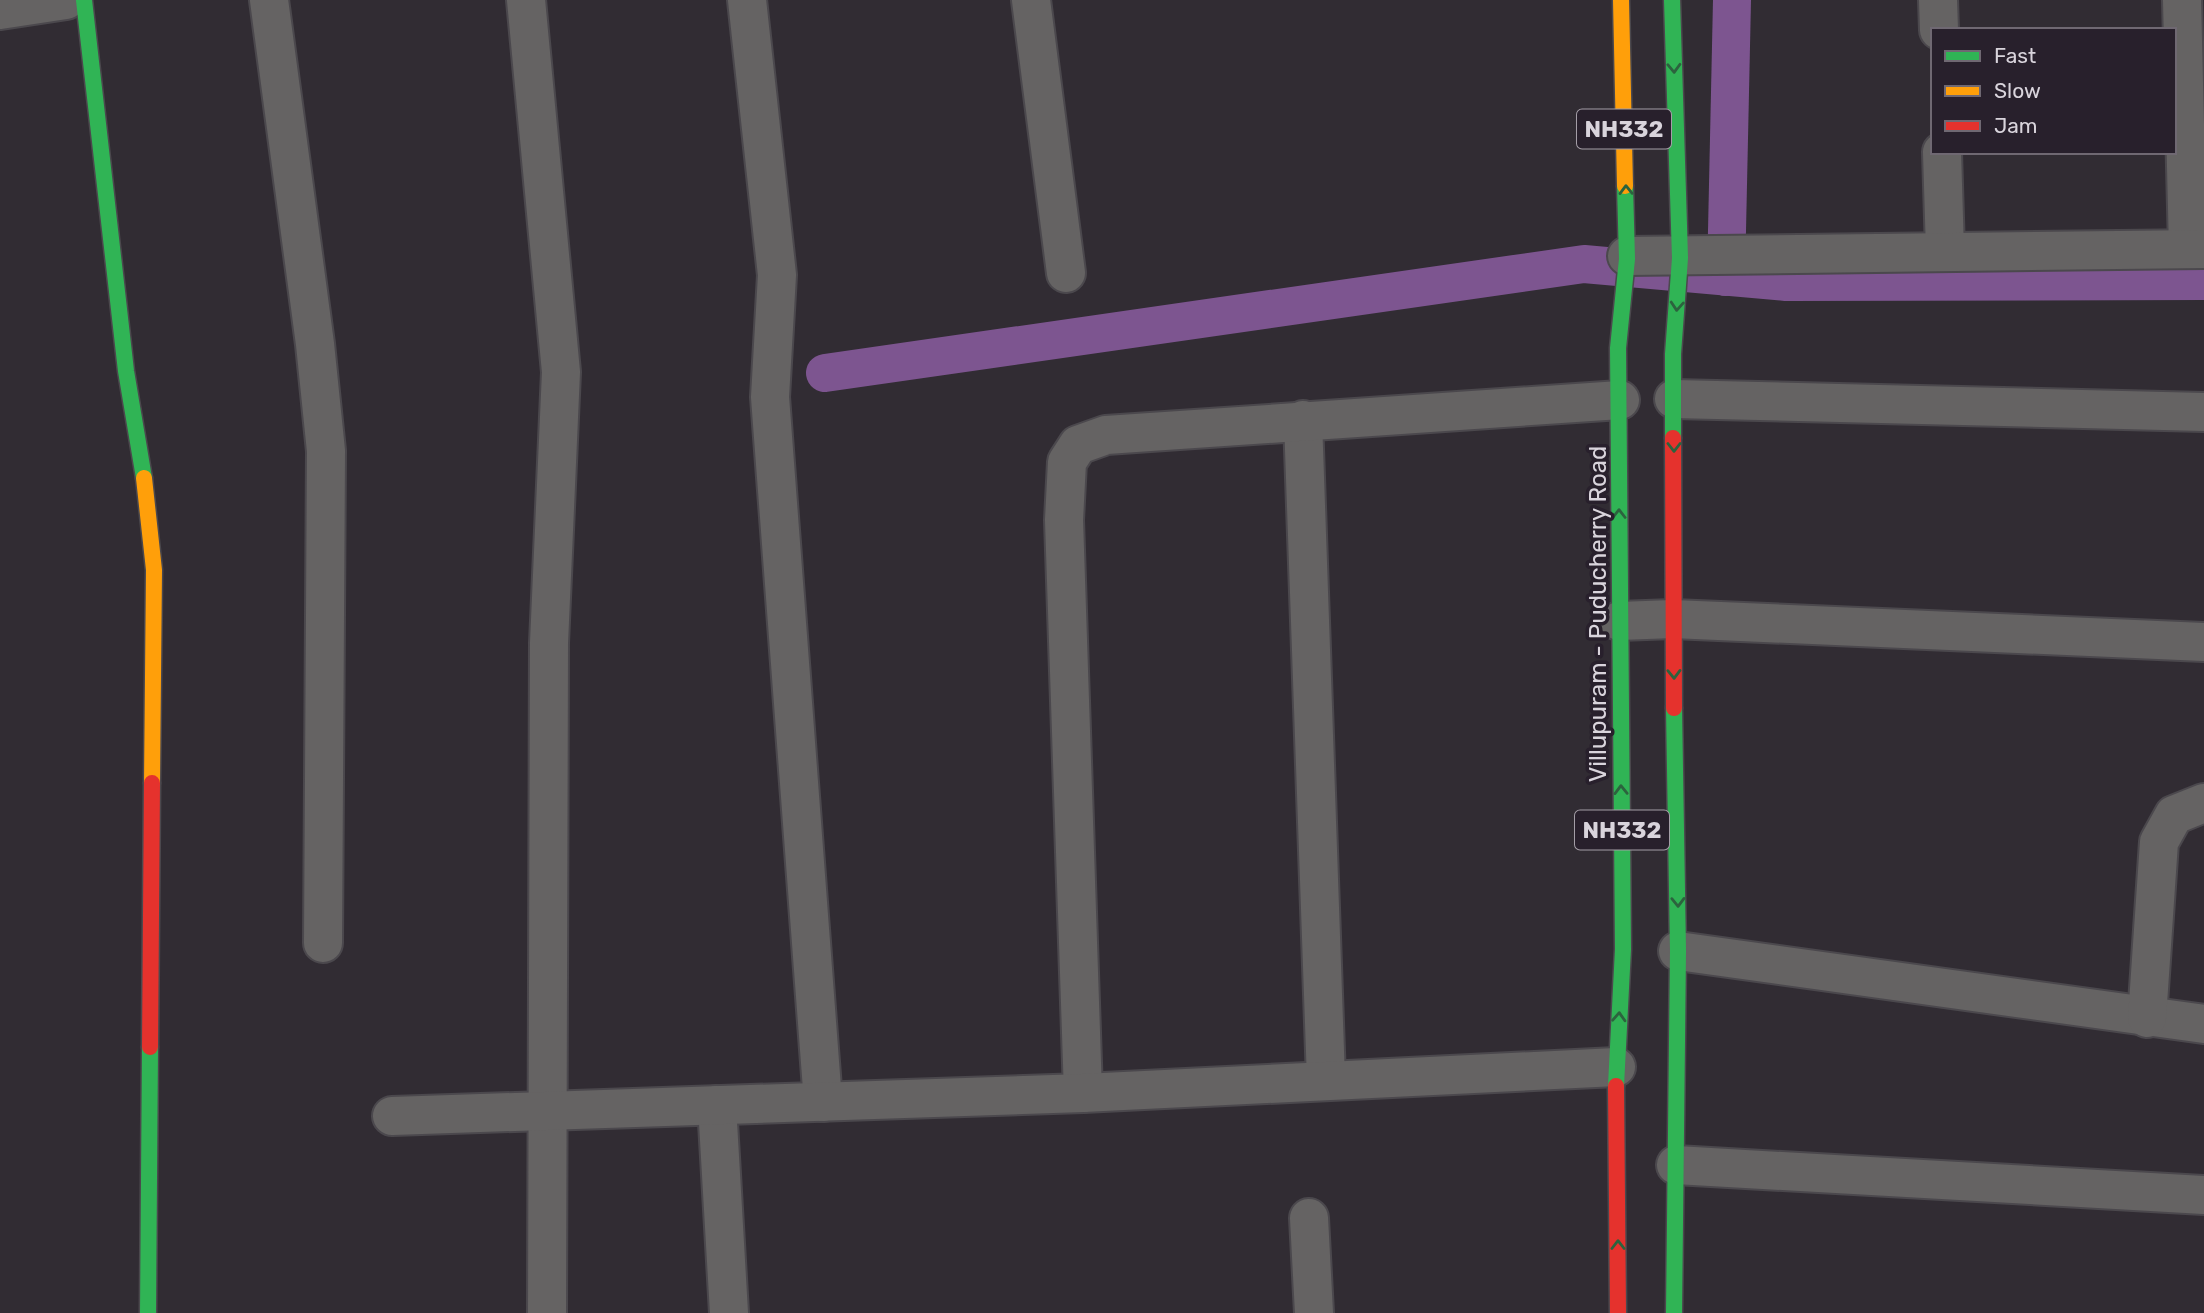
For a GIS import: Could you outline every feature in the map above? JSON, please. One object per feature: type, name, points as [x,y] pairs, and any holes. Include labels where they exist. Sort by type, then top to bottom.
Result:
[{"type":"main road","points":[[84,0],[126,371],[143,467],[154,570],[148,1313]]},
{"type":"main road","name":"Villupuram - Puducherry Road","points":[[1618,1313],[1623,1120],[1616,1067],[1623,949],[1618,348],[1627,257],[1621,0]]},
{"type":"main road","name":"NH332","points":[[1672,0],[1680,256],[1674,354],[1673,619],[1678,951],[1670,1117],[1676,1165],[1674,1313]]},
{"type":"street","points":[[0,10],[66,0]]},
{"type":"street","points":[[269,0],[315,344],[326,451],[323,943]]},
{"type":"street","points":[[526,0],[561,372],[550,643],[547,1313]]},
{"type":"street","points":[[747,0],[777,275],[770,397],[823,1102]]},
{"type":"street","points":[[1031,0],[1066,273]]},
{"type":"street","points":[[1938,0],[1939,28]]},
{"type":"street","points":[[1627,257],[2196,249],[2182,0]]},
{"type":"street","points":[[1942,154],[1945,251]]},
{"type":"street","points":[[1674,399],[2204,412]]},
{"type":"street","points":[[1083,1093],[1064,520],[1067,462],[1078,445],[1106,435],[1620,400]]},
{"type":"street","points":[[1303,420],[1326,1080]]},
{"type":"street","points":[[1619,621],[1673,619],[2204,642]]},
{"type":"street","points":[[2147,1018],[2159,842],[2174,815],[2204,803]]},
{"type":"street","points":[[1678,951],[2204,1024]]},
{"type":"street","points":[[392,1116],[1083,1093],[1616,1067]]},
{"type":"street","points":[[717,1105],[729,1313]]},
{"type":"street","points":[[1676,1165],[2204,1195]]},
{"type":"street","points":[[1309,1218],[1314,1313]]},
{"type":"waterway","points":[[1726,277],[1732,0]]},
{"type":"waterway","points":[[825,373],[1584,264],[1786,282],[2204,281]]},
{"type":"traffic: fast","points":[[84,0],[126,371],[144,478]]},
{"type":"traffic: fast","points":[[1672,0],[1680,258],[1673,354],[1673,438]]},
{"type":"traffic: fast","points":[[1616,1086],[1623,949],[1618,348],[1627,259],[1625,186]]},
{"type":"traffic: fast","points":[[1674,708],[1678,951],[1674,1313]]},
{"type":"traffic: fast","points":[[148,1313],[150,1047]]},
{"type":"traffic: slow","points":[[1621,0],[1625,186]]},
{"type":"traffic: slow","points":[[144,478],[154,570],[152,783]]},
{"type":"traffic: jam","points":[[1673,438],[1674,708]]},
{"type":"traffic: jam","points":[[150,1047],[152,783]]},
{"type":"traffic: jam","points":[[1616,1086],[1618,1313]]}]
